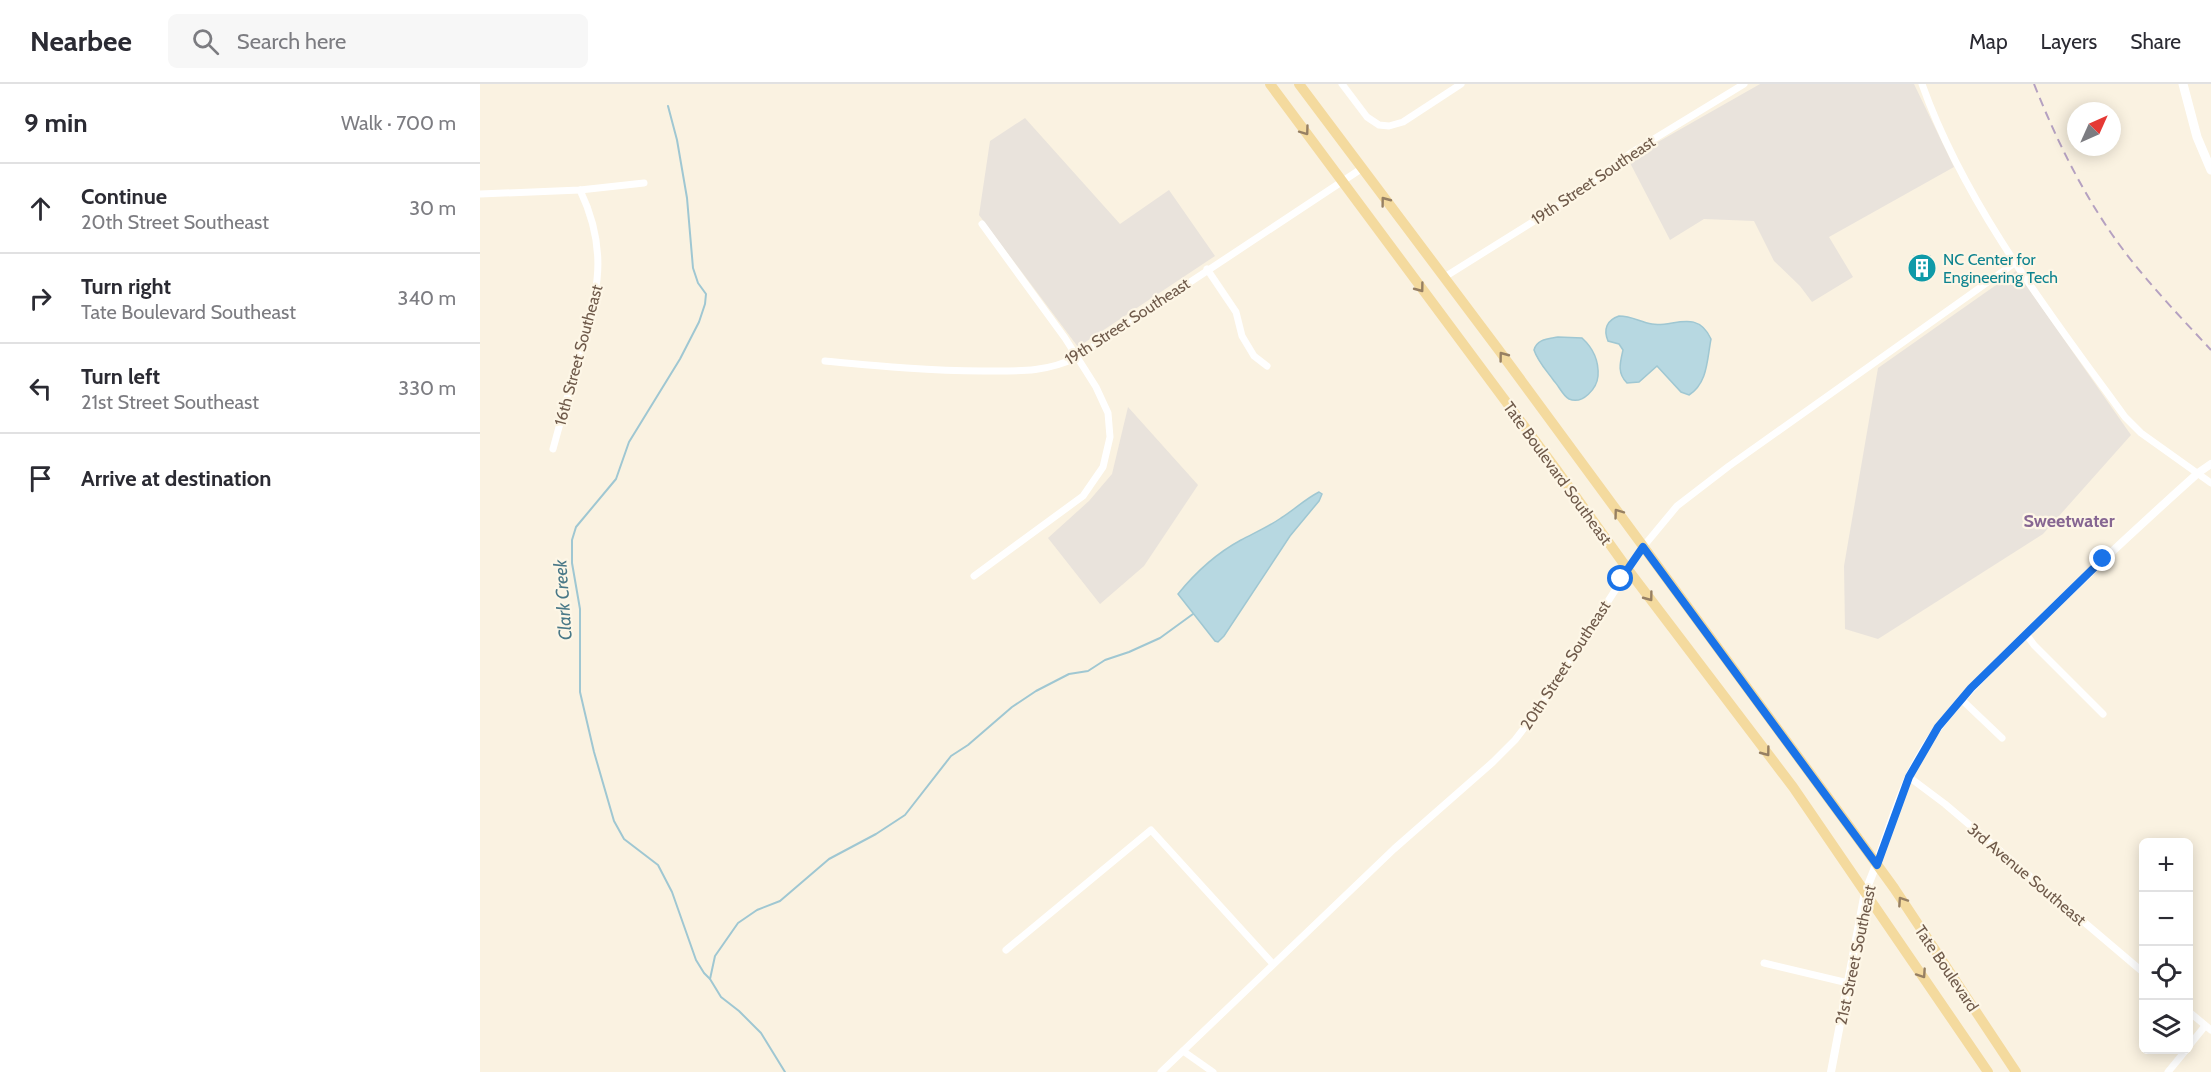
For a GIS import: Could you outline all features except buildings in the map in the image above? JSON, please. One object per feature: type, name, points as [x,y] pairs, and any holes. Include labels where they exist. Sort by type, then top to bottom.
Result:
[{"type":"main road","name":"Tate Boulevard Southeast","points":[[1270,84],[1629,570],[1793,787],[1865,892]]},
{"type":"main road","name":"Tate Boulevard Southeast","points":[[1299,84],[1877,865]]},
{"type":"main road","points":[[2183,84],[2196,137],[2211,170]]},
{"type":"main road","name":"Tate Boulevard","points":[[1877,865],[2016,1072]]},
{"type":"main road","name":"Tate Boulevard","points":[[1865,892],[1988,1072]]},
{"type":"street","points":[[1342,84],[1366,117],[1379,125],[1389,126],[1403,122],[1461,84]]},
{"type":"street","name":"19th Street Southeast","points":[[1443,278],[1550,211],[1631,153],[1744,84]]},
{"type":"street","points":[[1922,84],[1938,126],[1988,220],[2124,417],[2141,433],[2211,483]]},
{"type":"street","name":"19th Street Southeast","points":[[825,360],[903,369],[1023,372],[1054,367],[1077,357],[1362,169]]},
{"type":"street","points":[[480,194],[580,190],[644,183]]},
{"type":"street","name":"16th Street Southeast","points":[[553,450],[594,308],[598,283],[597,245],[593,223],[580,190]]},
{"type":"street","points":[[974,576],[1074,504],[1090,487],[1103,467],[1110,437],[1108,412],[1096,387],[982,224]]},
{"type":"street","name":"20th Street Southeast","points":[[1161,1072],[1394,849],[1515,740],[1538,710],[1643,547],[1668,515],[1699,487],[2016,262]]},
{"type":"street","points":[[1208,269],[1236,312],[1242,336],[1254,356],[1267,366]]},
{"type":"street","name":"21st Street Southeast","points":[[1831,1072],[1865,892],[1909,777],[1927,744],[1960,699],[2103,559],[2198,473],[2211,464]]},
{"type":"street","points":[[2026,634],[2103,714]]},
{"type":"street","points":[[1960,699],[2002,738]]},
{"type":"street","name":"3rd Avenue Southeast","points":[[1909,777],[1945,804],[2139,969]]},
{"type":"street","points":[[1006,950],[1151,830],[1273,964]]},
{"type":"street","points":[[1764,963],[1848,983]]},
{"type":"street","points":[[2193,1015],[2208,1028],[2193,1042]]},
{"type":"street","points":[[1183,1051],[1213,1072]]},
{"type":"street","points":[[2168,1072],[2182,1054]]},
{"type":"shaded area","points":[[1760,84],[1914,84],[1954,167],[1829,237],[1853,277],[1812,302],[1800,286],[1774,261],[1754,221],[1704,219],[1670,240],[1628,159]]},
{"type":"shaded area","points":[[1025,118],[1120,224],[1169,190],[1215,256],[1078,347],[979,215],[990,141]]},
{"type":"shaded area","points":[[2016,271],[2131,435],[2043,534],[1878,639],[1845,629],[1844,566],[1878,368]]},
{"type":"shaded area","points":[[1128,407],[1198,485],[1144,566],[1100,604],[1048,538],[1089,501],[1112,474]]},
{"type":"water","points":[[1619,316],[1660,325],[1684,321],[1699,324],[1711,339],[1703,377],[1695,390],[1689,395],[1681,392],[1657,366],[1639,382],[1627,383],[1621,372],[1620,364],[1623,350],[1619,344],[1608,341],[1606,333],[1609,323]]},
{"type":"water","points":[[1558,337],[1582,338],[1592,350],[1596,360],[1598,376],[1595,386],[1579,400],[1565,396],[1534,350],[1540,342]]},
{"type":"water","points":[[1319,492],[1322,494],[1319,501],[1290,536],[1224,636],[1218,642],[1215,641],[1178,594],[1199,571],[1223,551],[1276,521]]},
{"type":"waterway","name":"Clark Creek","points":[[668,106],[677,140],[687,198],[693,268],[698,283],[706,294],[705,304],[699,322],[680,359],[629,442],[616,479],[576,527],[572,540],[572,563],[580,609],[580,692],[614,821],[624,839],[658,865],[672,892],[696,960],[721,997],[761,1033],[785,1072]]},
{"type":"waterway","points":[[710,979],[715,956],[738,923],[757,910],[780,901],[829,859],[876,834],[905,815],[951,756],[968,745],[1012,707],[1036,691],[1069,674],[1088,671],[1105,660],[1160,638],[1193,614]]},
{"type":"railway","points":[[2034,84],[2067,157],[2107,227],[2143,275],[2211,350]]},
{"type":"place","name":"NC Center for Engineering Tech","points":[[1922,268]]},
{"type":"district","name":"Sweetwater","points":[[2069,521]]},
{"type":"route","points":[[1621,579],[1643,547],[1877,865],[1909,777],[1938,727],[1960,699],[2103,559]]}]
